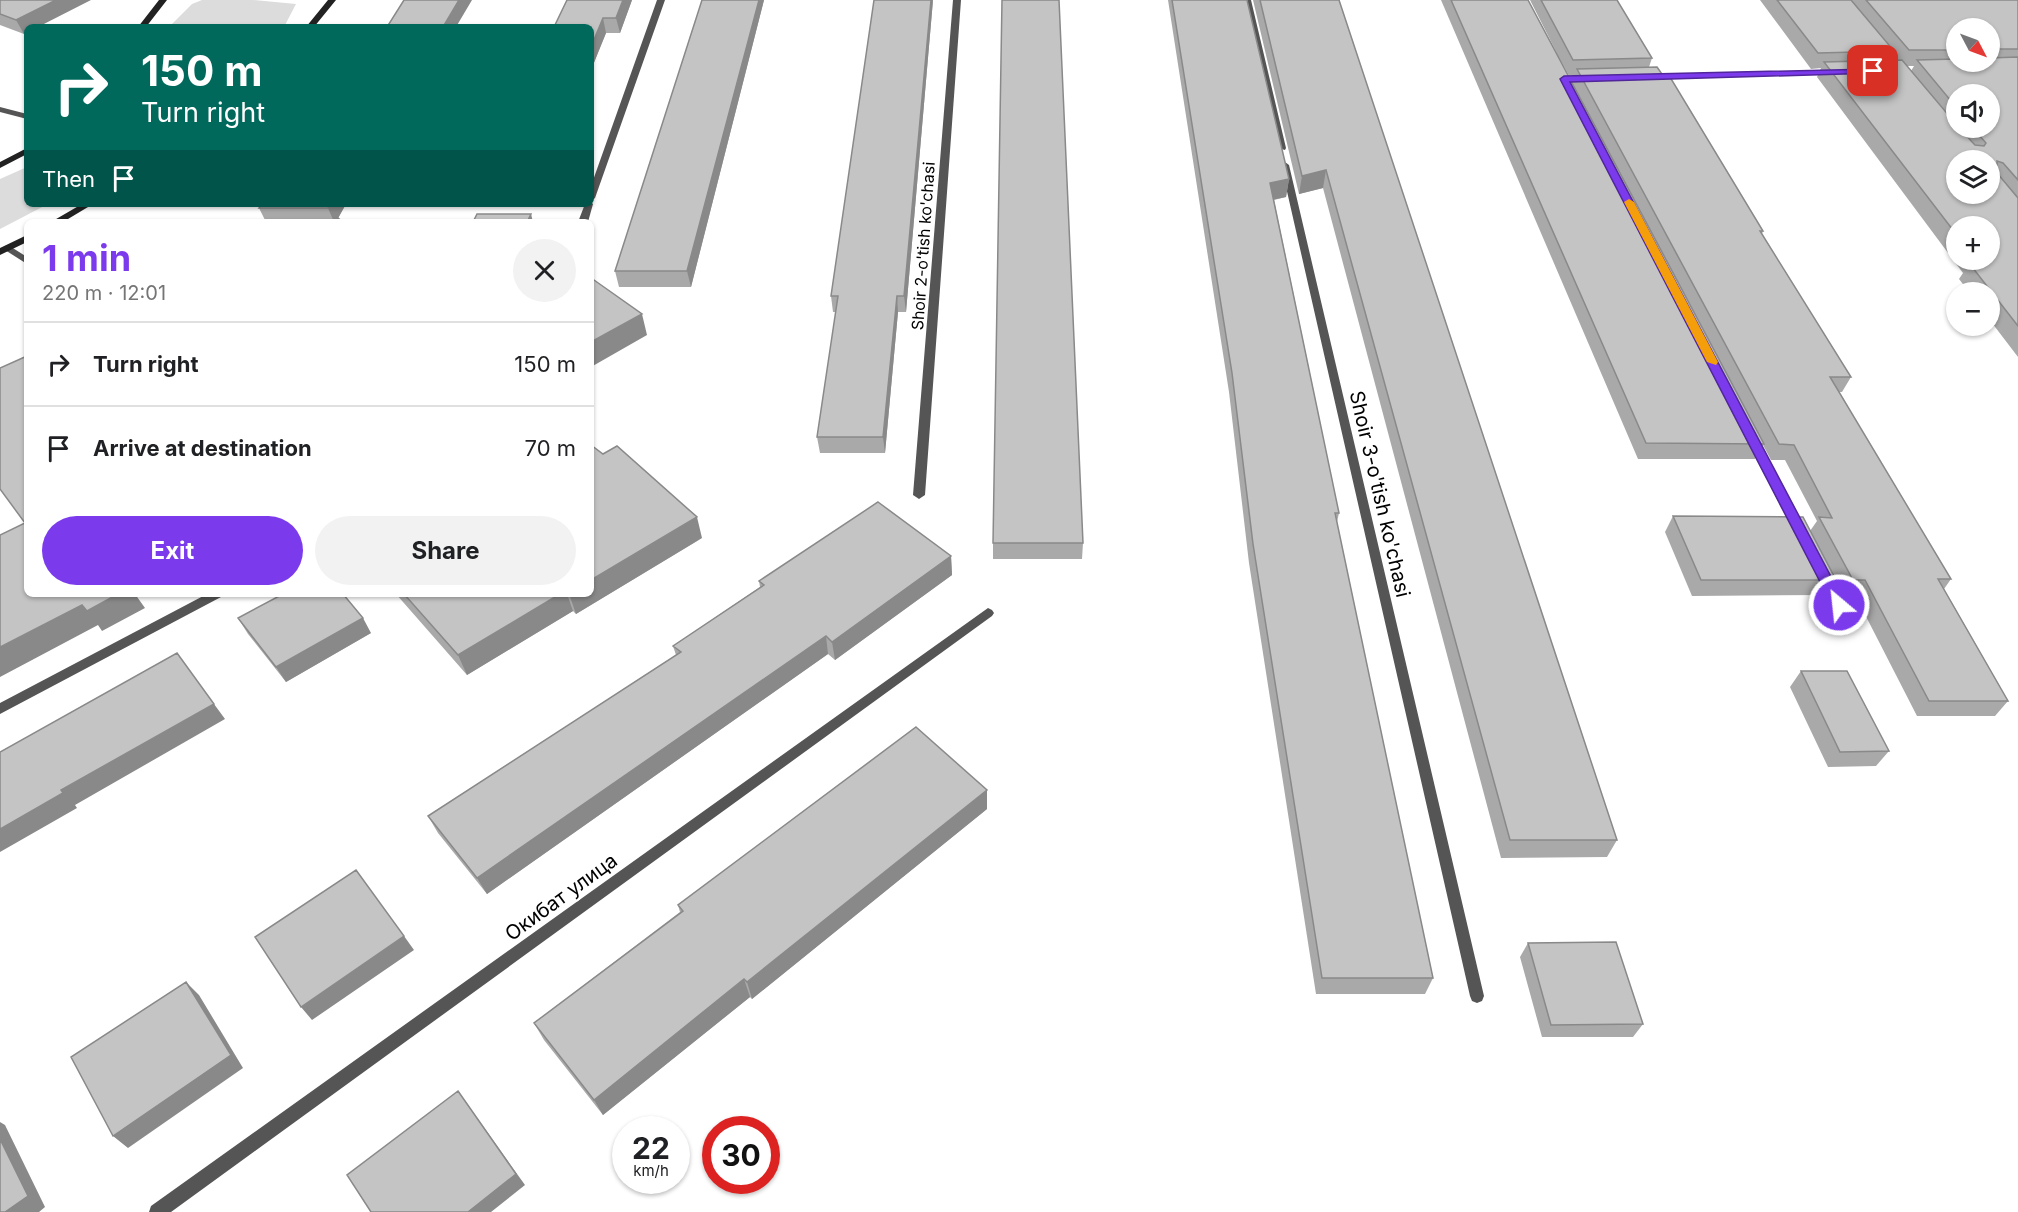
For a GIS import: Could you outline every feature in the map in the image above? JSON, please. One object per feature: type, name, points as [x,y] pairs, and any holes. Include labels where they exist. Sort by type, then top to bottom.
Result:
[{"type":"main road","points":[[144,24],[163,0]]},
{"type":"main road","points":[[312,24],[332,0]]},
{"type":"main road","points":[[0,165],[24,153]]},
{"type":"main road","points":[[62,219],[84,207]]},
{"type":"main road","points":[[4,250],[24,239]]},
{"type":"street","points":[[594,190],[662,0]]},
{"type":"street","name":"Shoir 2-o'tish ko'chasi","points":[[919,495],[957,0]]},
{"type":"street","name":"Shoir 3-o'tish ko'chasi","points":[[1247,0],[1477,996]]},
{"type":"street","points":[[1635,77],[1849,72]]},
{"type":"street","points":[[0,109],[24,116]]},
{"type":"street","points":[[4,250],[24,260]]},
{"type":"street","points":[[1746,426],[1806,542]]},
{"type":"street","points":[[1817,563],[1839,605]]},
{"type":"street","points":[[0,710],[211,597]]},
{"type":"street","name":"Окибат улица","points":[[157,1212],[988,613]]},
{"type":"shaded area","points":[[202,0],[253,0],[296,4],[286,24],[172,24],[192,4]]},
{"type":"shaded area","points":[[24,168],[24,207],[42,207],[0,229],[0,179]]},
{"type":"building","points":[[0,0],[56,0],[16,20],[0,14]]},
{"type":"building","points":[[404,0],[459,0],[445,24],[389,24]]},
{"type":"building","points":[[567,0],[623,0],[616,18],[603,18],[594,40],[594,24],[555,24]]},
{"type":"building","points":[[702,0],[759,0],[687,271],[615,271]]},
{"type":"building","points":[[874,0],[931,0],[904,296],[897,296],[883,437],[817,437],[838,296],[831,296]]},
{"type":"building","points":[[1002,0],[1059,0],[1083,543],[993,543]]},
{"type":"building","points":[[1172,0],[1247,0],[1289,179],[1270,183],[1339,513],[1335,513],[1433,978],[1322,978],[1253,544],[1232,373]]},
{"type":"building","points":[[1260,0],[1339,0],[1617,840],[1510,840],[1326,170],[1302,176]]},
{"type":"building","points":[[1451,0],[1528,0],[1764,444],[1646,443]]},
{"type":"building","points":[[1541,0],[1617,0],[1652,58],[1573,60]]},
{"type":"building","points":[[1777,0],[1851,0],[1894,51],[1818,53]]},
{"type":"building","points":[[1866,0],[2018,0],[2018,49],[2000,49],[2000,18],[1946,18],[1946,50],[1909,50]]},
{"type":"building","points":[[2018,57],[2018,180],[2000,162],[2000,150],[1946,150],[1946,204],[2000,204],[2000,177],[2018,198],[2018,326],[2000,303],[2000,282],[1984,282],[1974,270],[2000,270],[2000,216],[1946,216],[1946,221],[1824,62],[1902,60],[1946,112],[1946,138],[1968,138],[1975,145],[1984,146],[1986,143],[1982,138],[2000,138],[2000,84],[1946,84],[1946,95],[1917,60],[1946,59],[1946,72],[2000,72],[2000,58]]},
{"type":"building","points":[[1657,67],[1664,77],[1670,77],[1763,231],[1760,231],[1851,377],[1830,377],[1951,579],[1938,579],[2008,701],[1929,701],[1865,580],[1853,580],[1819,517],[1832,518],[1794,445],[1779,444],[1577,69]]},
{"type":"building","points":[[260,207],[328,207],[328,208]]},
{"type":"building","points":[[477,214],[531,214],[528,219],[474,219]]},
{"type":"building","points":[[594,280],[642,314],[594,340]]},
{"type":"building","points":[[24,357],[24,522],[0,489],[0,368]]},
{"type":"building","points":[[617,446],[697,517],[594,578],[594,447],[603,454]]},
{"type":"building","points":[[878,502],[951,556],[832,642],[826,636],[477,878],[428,816],[681,652],[673,646],[764,585],[759,581]]},
{"type":"building","points":[[1673,516],[1803,517],[1836,580],[1701,580]]},
{"type":"building","points":[[24,523],[24,597],[113,597],[87,611],[82,605],[0,647],[0,535]]},
{"type":"building","points":[[277,597],[346,597],[363,618],[276,667],[238,618]]},
{"type":"building","points":[[407,597],[555,597],[458,655]]},
{"type":"building","points":[[177,653],[214,704],[61,790],[63,793],[0,829],[0,752]]},
{"type":"building","points":[[1801,671],[1847,671],[1889,751],[1840,752]]},
{"type":"building","points":[[916,727],[987,790],[747,982],[744,979],[594,1100],[534,1023],[683,911],[678,905]]},
{"type":"building","points":[[356,870],[404,936],[301,1007],[255,937]]},
{"type":"building","points":[[1616,942],[1643,1024],[1551,1025],[1528,943]]},
{"type":"building","points":[[186,982],[231,1055],[113,1136],[71,1057]]},
{"type":"building","points":[[458,1091],[516,1174],[468,1212],[371,1212],[347,1175]]},
{"type":"building","points":[[0,1139],[28,1196],[5,1212],[0,1212]]},
{"type":"slow traffic","points":[[1629,202],[1712,362]]},
{"type":"route","points":[[1839,605],[1564,79],[1873,71]]}]
